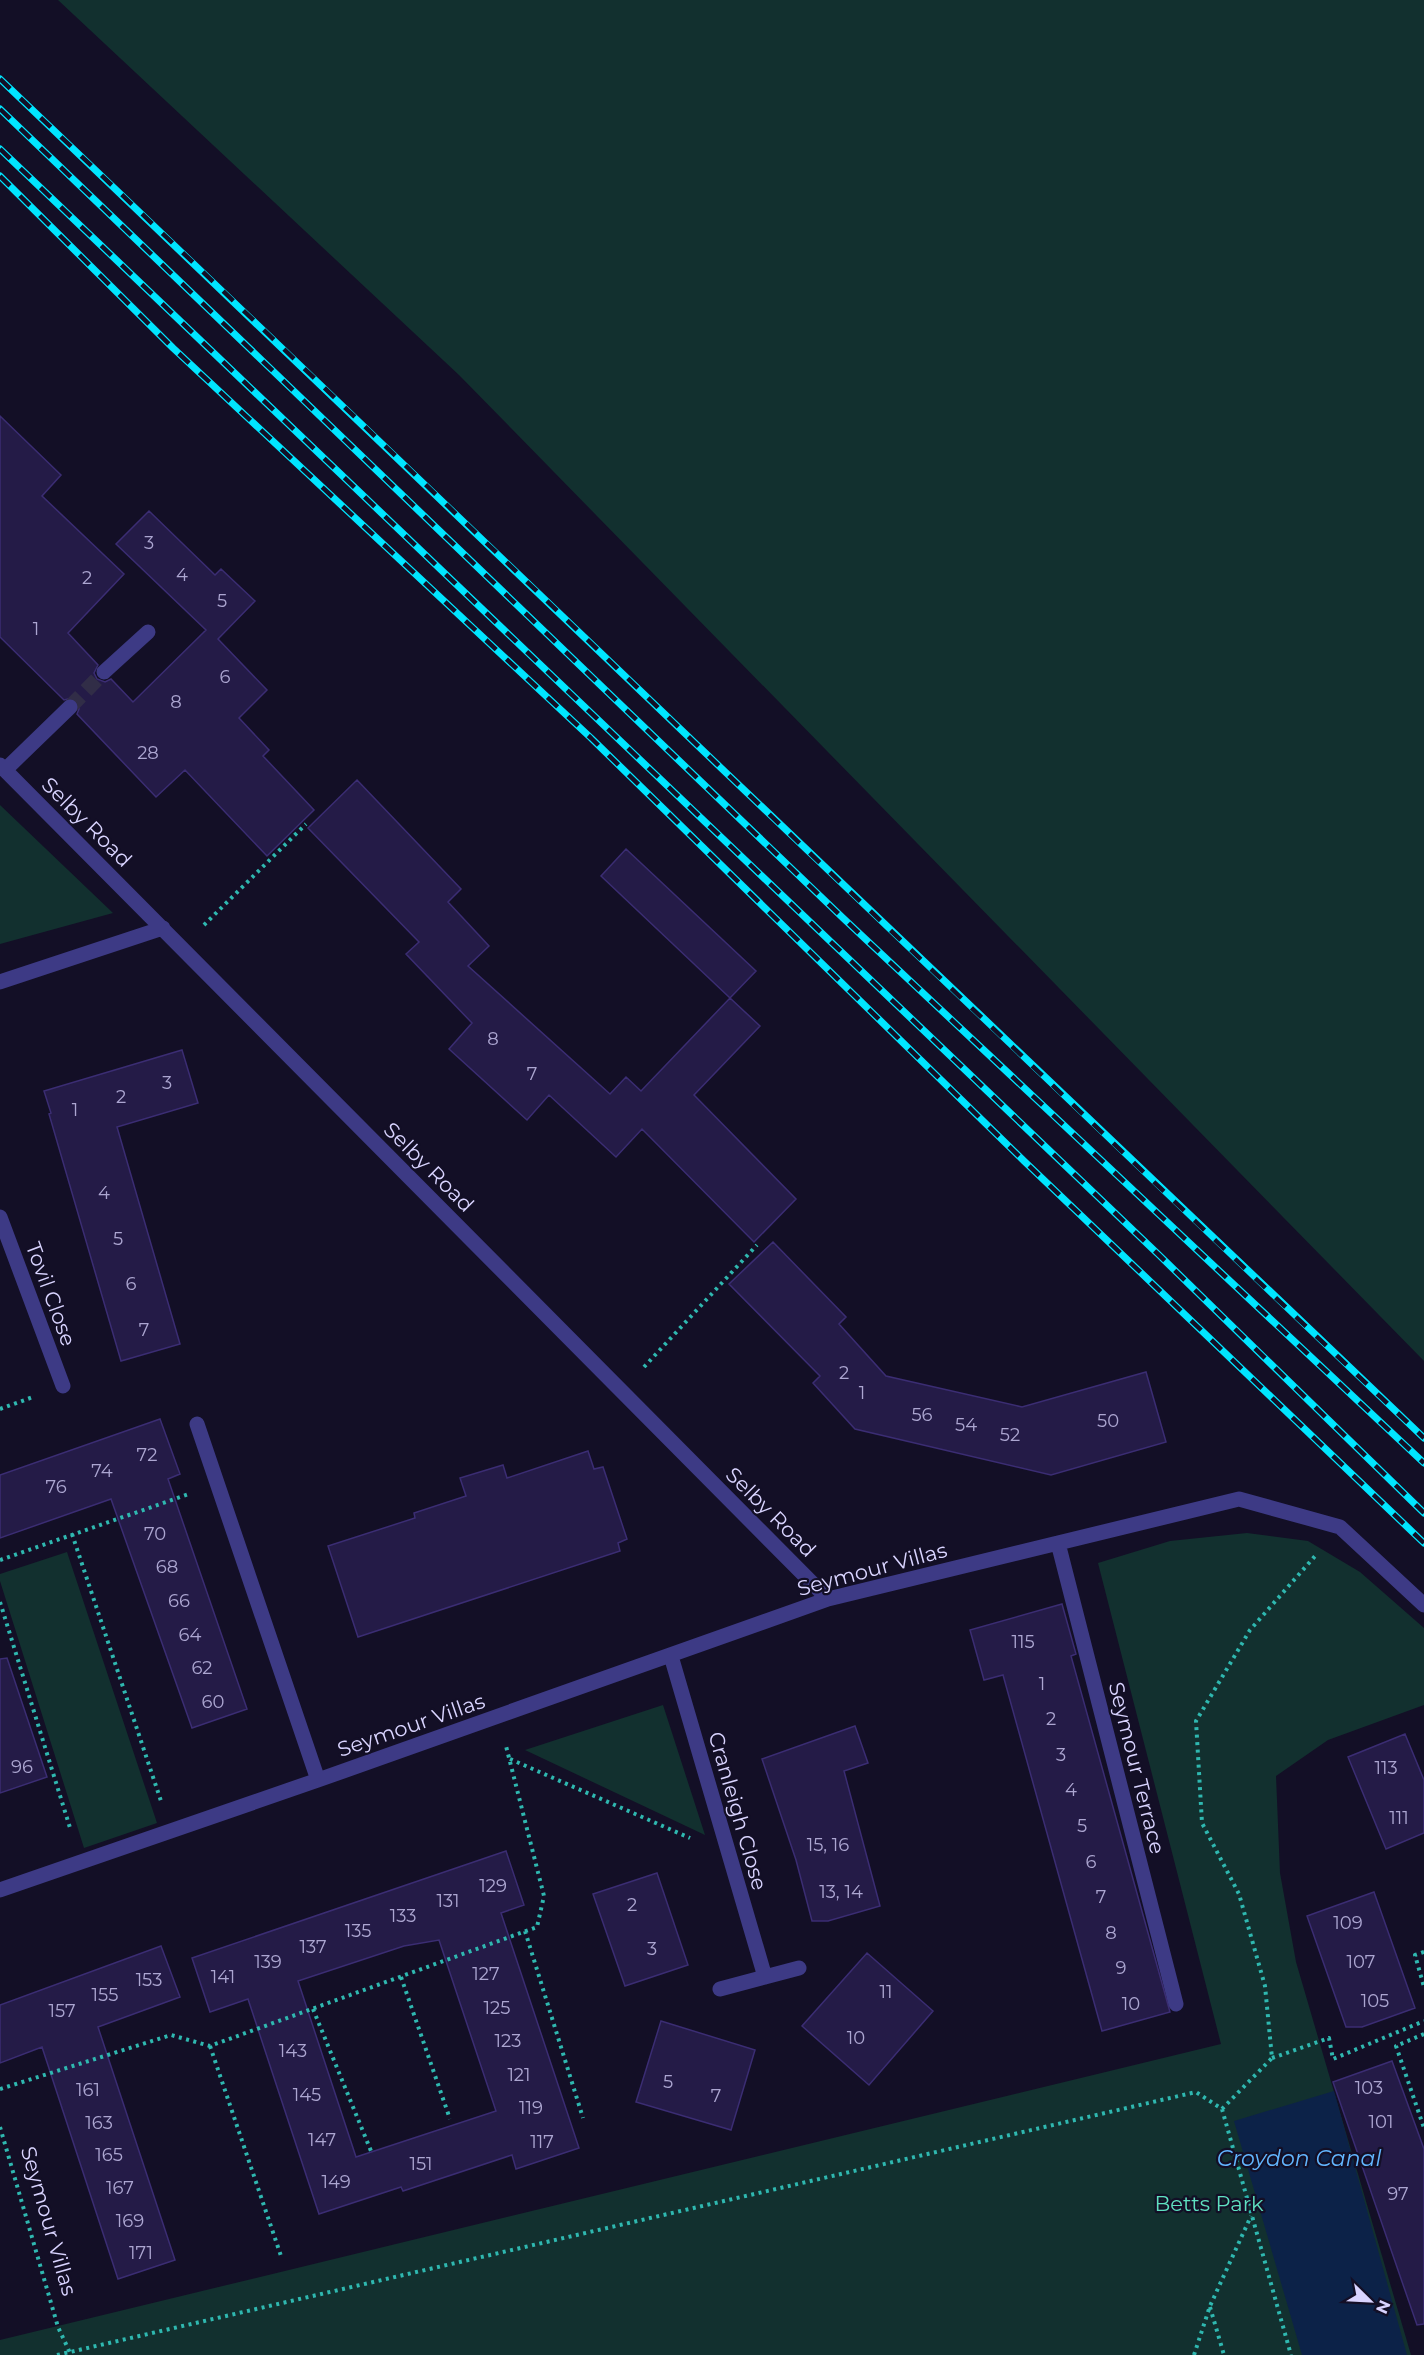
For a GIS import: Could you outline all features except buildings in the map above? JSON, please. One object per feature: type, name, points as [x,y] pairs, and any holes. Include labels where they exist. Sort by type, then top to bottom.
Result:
[{"type":"street","points":[[104,672],[148,632]]},
{"type":"street","points":[[3,767],[70,706]]},
{"type":"street","name":"Selby Road","points":[[3,767],[828,1599]]},
{"type":"street","points":[[0,982],[163,928]]},
{"type":"street","name":"Tovil Close","points":[[0,1217],[63,1386]]},
{"type":"street","name":"Seymour Villas","points":[[197,1424],[318,1780]]},
{"type":"street","name":"Seymour Villas","points":[[0,1890],[171,1832],[828,1599],[1239,1498],[1340,1527],[1424,1605]]},
{"type":"street","name":"Seymour Terrace","points":[[1058,1543],[1176,2004]]},
{"type":"street","name":"Cranleigh Close","points":[[671,1656],[765,1977]]},
{"type":"street","points":[[720,1989],[799,1968]]},
{"type":"path","points":[[182,948],[306,824]]},
{"type":"path","points":[[621,1392],[757,1245]]},
{"type":"path","points":[[0,1560],[218,1484]]},
{"type":"path","points":[[1272,2058],[1265,1986],[1239,1894],[1202,1823],[1196,1721],[1250,1630],[1340,1527]]},
{"type":"path","points":[[72,1534],[171,1832]]},
{"type":"path","points":[[0,1602],[81,1862]]},
{"type":"path","points":[[0,2089],[171,2035],[210,2046],[537,1927],[544,1896],[499,1716]]},
{"type":"path","points":[[509,1758],[729,1855]]},
{"type":"path","points":[[525,1931],[583,2118]]},
{"type":"path","points":[[1424,1952],[1415,1955],[1424,1987]]},
{"type":"path","points":[[401,1977],[450,2119]]},
{"type":"path","points":[[313,2009],[370,2151]]},
{"type":"path","points":[[1222,2109],[1272,2058],[1329,2038],[1333,2059],[1424,2021]]},
{"type":"path","points":[[1424,2034],[1396,2046],[1424,2128]]},
{"type":"path","points":[[210,2046],[281,2256]]},
{"type":"path","points":[[57,2355],[1196,2092],[1222,2109],[1291,2355]]},
{"type":"path","name":"Seymour Villas","points":[[0,2127],[58,2327],[71,2353]]},
{"type":"path","points":[[1194,2355],[1210,2306],[1251,2216]]},
{"type":"path","points":[[1210,2306],[1224,2355]]},
{"type":"green space","points":[[58,0],[1424,0],[1424,1361],[459,375]]},
{"type":"green space","points":[[0,805],[113,913],[0,944]]},
{"type":"green space","name":"Betts Park","points":[[1247,1533],[1308,1541],[1360,1572],[1424,1628],[1424,1705],[1328,1740],[1276,1776],[1280,1873],[1296,1962],[1411,2355],[0,2355],[0,2340],[1221,2044],[1098,1563],[1170,1541]]},
{"type":"green space","points":[[67,1552],[157,1823],[84,1848],[0,1581],[0,1574]]},
{"type":"green space","points":[[663,1705],[705,1835],[525,1750]]},
{"type":"water","name":"Croydon Canal","points":[[1334,2091],[1407,2355],[1302,2355],[1234,2121]]},
{"type":"tunnel","points":[[70,707],[104,672]]},
{"type":"railway","points":[[0,79],[1424,1438]]},
{"type":"railway","points":[[0,109],[843,918],[1424,1463]]},
{"type":"railway","points":[[0,149],[1159,1255],[1424,1513]]},
{"type":"railway","points":[[0,176],[173,348],[591,738],[1024,1161],[1424,1543]]}]
